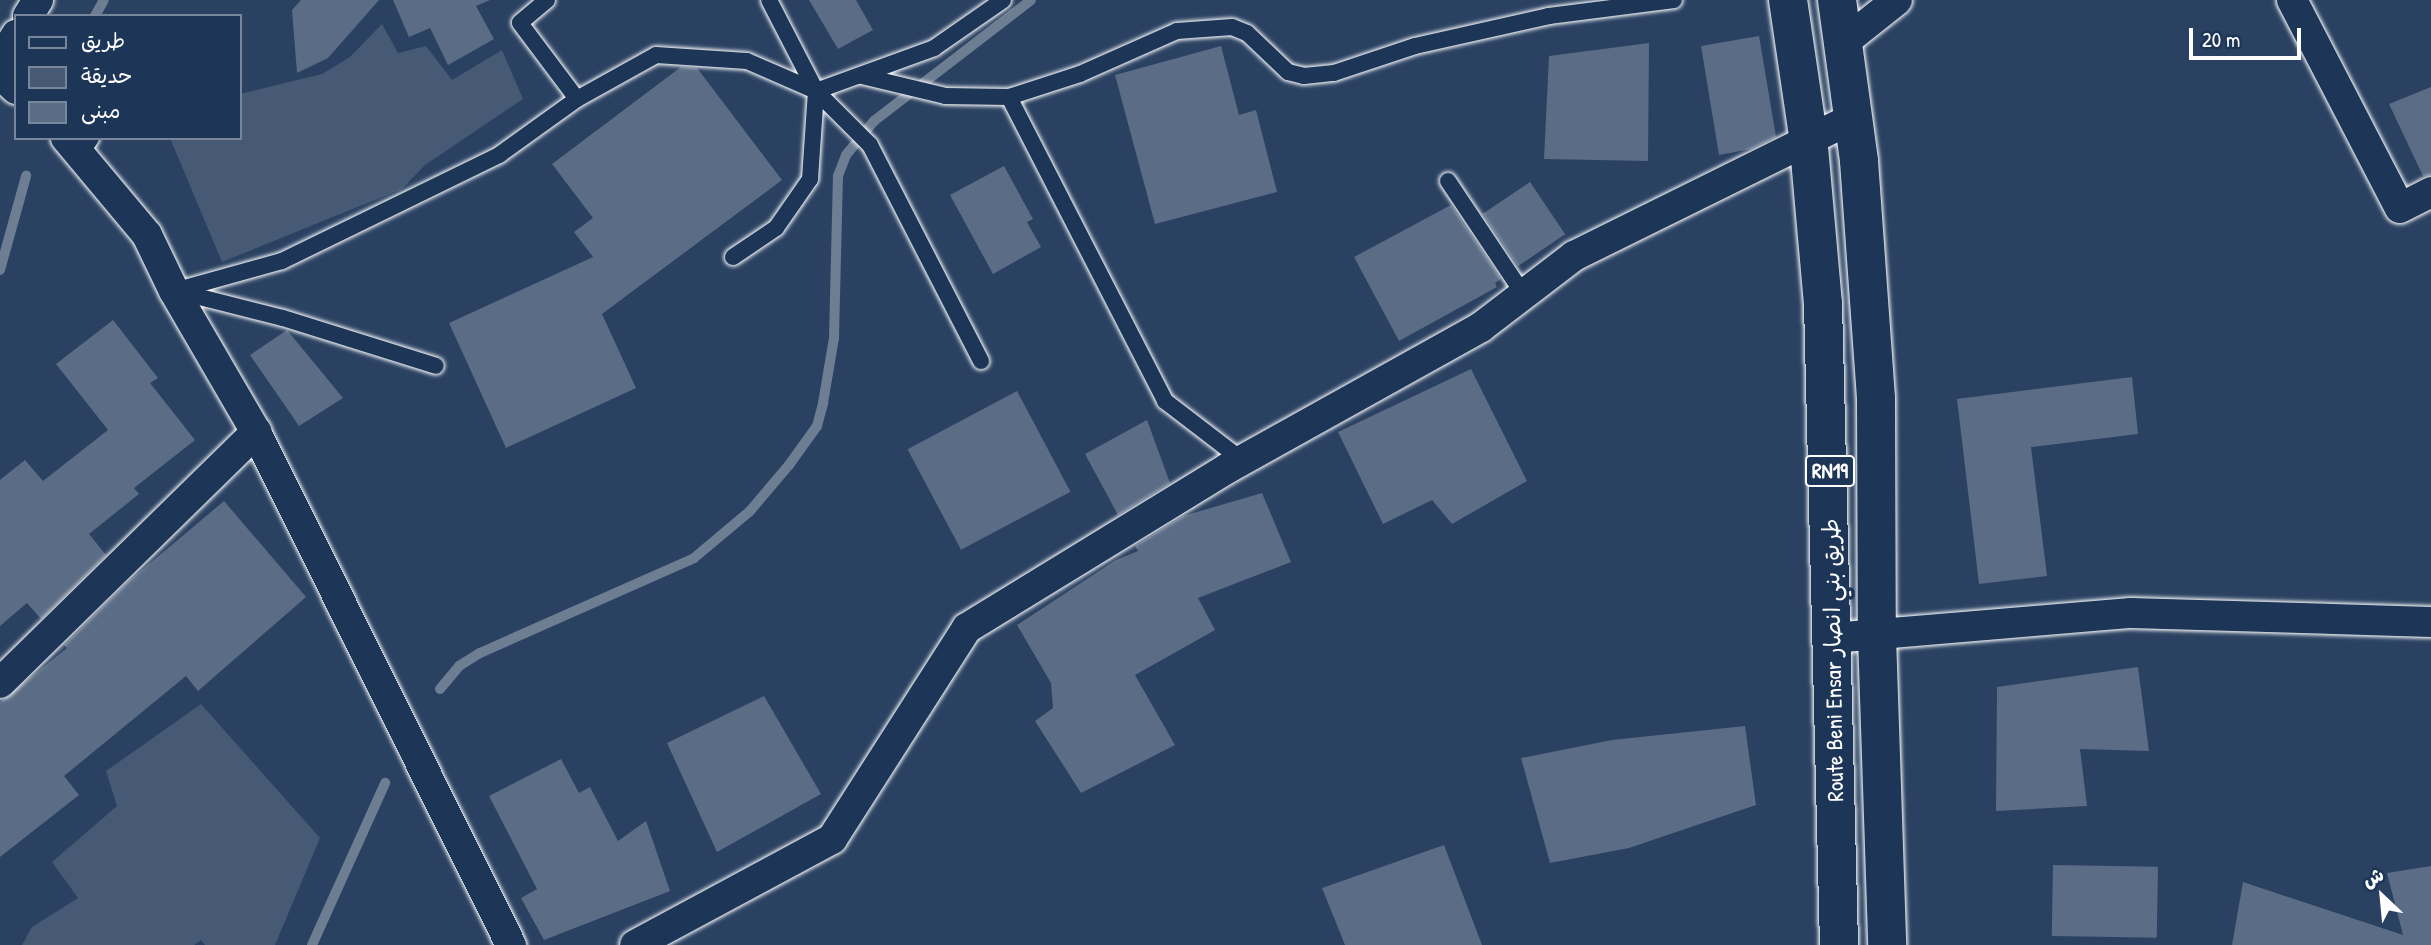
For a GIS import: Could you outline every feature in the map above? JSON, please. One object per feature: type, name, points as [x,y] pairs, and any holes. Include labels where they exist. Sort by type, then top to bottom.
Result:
[{"type":"highway","name":"Route Beni Ensar طريق بني انصار","points":[[1788,0],[1808,136],[1824,317],[1839,945]]},
{"type":"highway","name":"Route Beni Ensar طريق بني انصار","points":[[1837,0],[1853,118],[1876,398],[1877,636],[1887,945]]},
{"type":"street","points":[[1843,43],[1897,0]]},
{"type":"street","points":[[2292,0],[2400,208],[2431,192]]},
{"type":"street","points":[[0,61],[14,38]]},
{"type":"street","points":[[0,74],[14,87]]},
{"type":"street","points":[[635,945],[832,839],[967,628],[1242,460],[1481,327],[1574,256],[1808,136],[1853,118]]},
{"type":"street","points":[[80,143],[147,235],[174,291],[256,432],[511,945]]},
{"type":"street","points":[[0,683],[256,432]]},
{"type":"street","points":[[1832,638],[2131,613],[2431,622]]},
{"type":"lane","points":[[547,0],[520,23],[577,99]]},
{"type":"lane","points":[[768,0],[816,91],[870,145],[981,361]]},
{"type":"lane","points":[[174,291],[282,261],[499,155],[577,99],[656,55],[747,61],[816,91],[934,48],[1003,0]]},
{"type":"lane","points":[[862,76],[945,96],[1009,97],[1080,74],[1177,31],[1232,27],[1247,33],[1288,72],[1304,76],[1334,73],[1415,46],[1549,16],[1674,0]]},
{"type":"lane","points":[[733,257],[775,229],[810,179],[816,91]]},
{"type":"lane","points":[[1009,97],[1165,401],[1242,460]]},
{"type":"lane","points":[[1448,181],[1524,295]]},
{"type":"lane","points":[[174,291],[283,318],[436,366]]},
{"type":"green space","points":[[382,24],[398,53],[426,46],[452,80],[502,50],[523,99],[425,165],[402,189],[222,262],[171,140],[242,140],[242,94],[322,74],[350,57]]},
{"type":"green space","points":[[201,704],[320,838],[275,945],[205,945],[201,940],[194,945],[22,945],[32,927],[78,898],[52,862],[117,806],[106,771]]},
{"type":"building","points":[[301,0],[379,0],[328,58],[297,73],[292,10]]},
{"type":"building","points":[[393,0],[490,0],[476,6],[494,39],[448,65],[430,28],[409,37]]},
{"type":"building","points":[[809,0],[856,0],[873,30],[838,49]]},
{"type":"building","points":[[1759,36],[1776,137],[1751,149],[1719,155],[1701,46]]},
{"type":"building","points":[[1649,43],[1648,161],[1544,159],[1549,56]]},
{"type":"building","points":[[1221,46],[1239,115],[1256,110],[1277,192],[1155,224],[1115,75]]},
{"type":"building","points":[[681,67],[697,68],[782,180],[602,314],[636,388],[506,448],[449,323],[593,257],[574,232],[593,218],[552,164]]},
{"type":"building","points":[[2431,87],[2431,175],[2423,176],[2389,104]]},
{"type":"building","points":[[1004,166],[1033,219],[1027,222],[1041,247],[993,274],[950,195]]},
{"type":"building","points":[[1530,182],[1565,234],[1518,266],[1483,214]]},
{"type":"building","points":[[1451,205],[1501,279],[1495,283],[1497,287],[1399,341],[1354,257]]},
{"type":"building","points":[[113,320],[158,378],[150,383],[195,440],[134,488],[139,494],[89,534],[106,555],[41,619],[27,603],[0,626],[0,480],[25,460],[43,481],[108,430],[56,364]]},
{"type":"building","points":[[287,330],[343,398],[299,426],[250,355]]},
{"type":"building","points":[[1471,369],[1527,481],[1452,524],[1432,500],[1383,524],[1338,432]]},
{"type":"building","points":[[2132,377],[2138,434],[2031,447],[2047,576],[1979,584],[1957,399]]},
{"type":"building","points":[[1017,391],[1071,492],[961,550],[908,449]]},
{"type":"building","points":[[1147,420],[1170,483],[1118,515],[1085,454]]},
{"type":"building","points":[[1262,493],[1291,562],[1198,598],[1215,630],[1135,675],[1175,745],[1081,793],[1035,721],[1053,708],[1051,683],[1017,625],[1116,560],[1138,551],[1135,546],[1183,516]]},
{"type":"building","points":[[224,501],[306,597],[198,691],[186,676],[64,776],[79,795],[0,857],[0,702],[67,648],[64,645],[129,581]]},
{"type":"building","points":[[2138,667],[2149,751],[2080,749],[2087,806],[1996,811],[1997,687]]},
{"type":"building","points":[[764,696],[821,794],[717,852],[667,743]]},
{"type":"building","points":[[1745,726],[1756,805],[1629,848],[1550,863],[1521,758],[1612,740]]},
{"type":"building","points":[[561,759],[579,793],[590,787],[618,841],[646,821],[670,891],[544,940],[521,898],[537,889],[489,796]]},
{"type":"building","points":[[1444,845],[1482,945],[1345,945],[1322,888]]},
{"type":"building","points":[[2053,865],[2158,867],[2157,938],[2052,936]]},
{"type":"building","points":[[2431,866],[2431,945],[2232,945],[2243,882],[2403,935],[2387,873]]},
{"type":"waterway","points":[[96,14],[104,0]]},
{"type":"waterway","points":[[440,689],[459,666],[480,653],[694,558],[750,511],[789,465],[817,426],[834,338],[838,176],[846,155],[874,121],[1031,0]]},
{"type":"waterway","points":[[0,270],[26,176]]},
{"type":"waterway","points":[[312,945],[385,783]]}]
